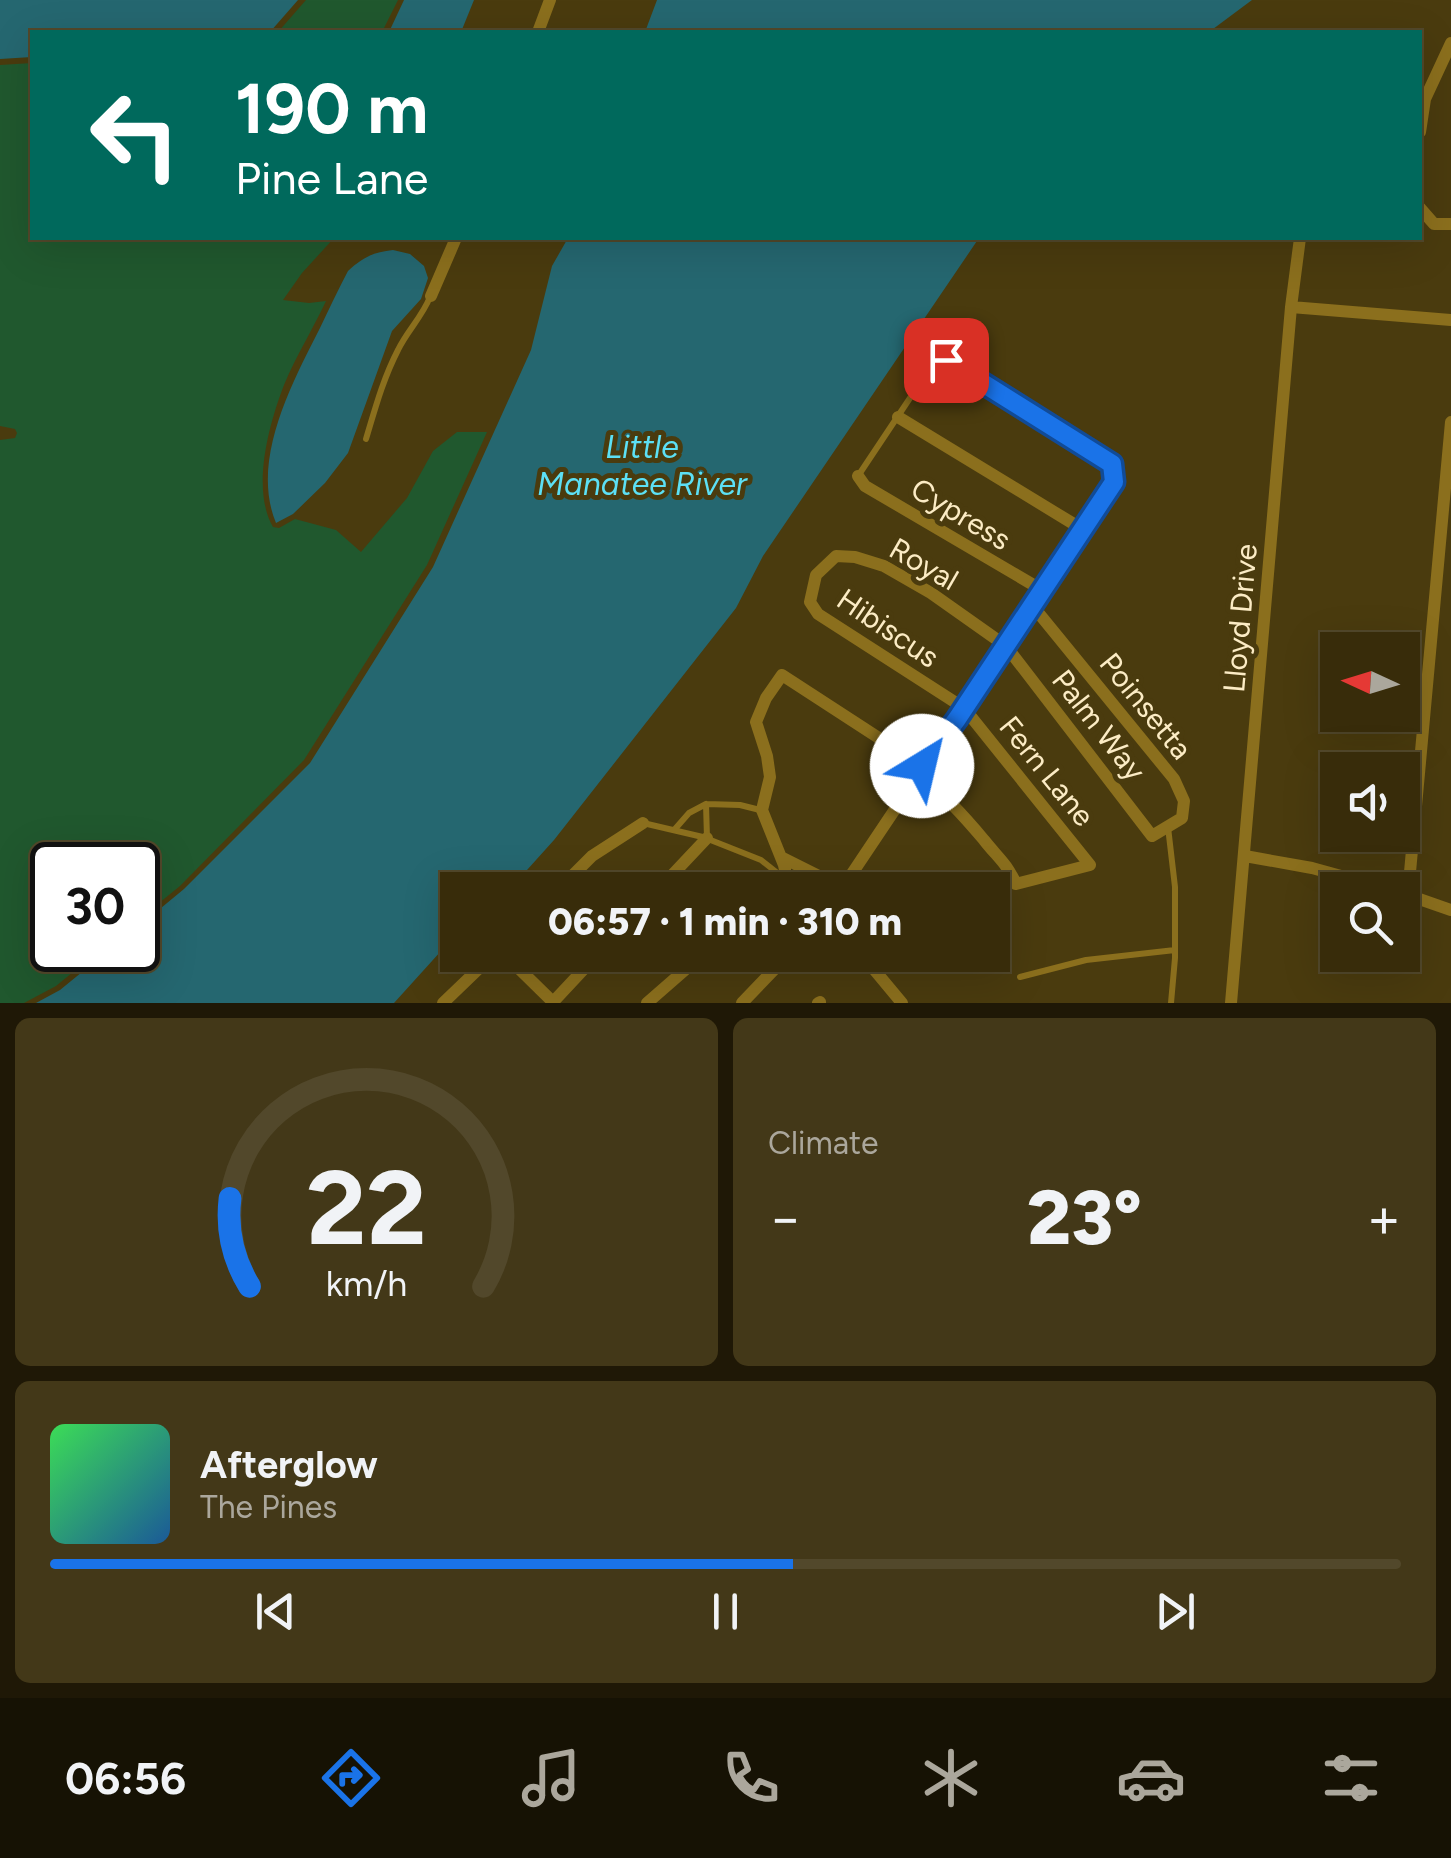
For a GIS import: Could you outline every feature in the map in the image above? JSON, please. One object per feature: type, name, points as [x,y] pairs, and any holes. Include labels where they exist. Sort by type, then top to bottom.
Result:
[{"type":"street","points":[[539,30],[550,0]]},
{"type":"street","points":[[1422,119],[1425,100],[1451,43]]},
{"type":"street","points":[[1422,210],[1434,224],[1451,224]]},
{"type":"street","points":[[431,296],[455,240]]},
{"type":"street","name":"Lloyd Drive","points":[[1230,1003],[1300,240]]},
{"type":"street","points":[[1291,308],[1451,320]]},
{"type":"street","points":[[852,872],[1114,482],[1112,464],[946,360]]},
{"type":"street","points":[[898,416],[1082,530]]},
{"type":"street","points":[[1407,872],[1451,422]]},
{"type":"street","name":"Cypress","points":[[858,476],[865,486],[1042,590]]},
{"type":"street","name":"Royal","points":[[816,575],[836,556],[884,566],[931,593],[1006,646]]},
{"type":"street","name":"Hibiscus","points":[[816,575],[810,602],[818,614],[964,708]]},
{"type":"street","name":"Poinsetta","points":[[1032,605],[1174,779],[1184,801],[1182,818],[1168,827]]},
{"type":"street","name":"Palm Way","points":[[1006,646],[1152,836],[1168,827]]},
{"type":"street","points":[[784,872],[762,810],[770,776],[756,722],[782,675],[920,770]]},
{"type":"street","name":"Fern Lane","points":[[920,770],[1004,860],[1016,884],[1090,865],[964,708]]},
{"type":"street","points":[[576,872],[592,856],[644,823]]},
{"type":"street","points":[[675,872],[707,838]]},
{"type":"street","points":[[1245,856],[1327,872]]},
{"type":"street","points":[[781,857],[811,872]]},
{"type":"street","points":[[1420,899],[1451,910]]},
{"type":"street","points":[[443,1003],[475,972]]},
{"type":"street","points":[[522,972],[553,1002],[581,972]]},
{"type":"street","points":[[647,1003],[683,972]]},
{"type":"street","points":[[742,1003],[772,972]]},
{"type":"street","points":[[876,972],[902,1003]]},
{"type":"lane","points":[[366,439],[395,356],[431,296]]},
{"type":"lane","points":[[858,476],[930,368],[946,360]]},
{"type":"lane","points":[[675,829],[689,812],[706,804],[762,810]]},
{"type":"lane","points":[[706,804],[707,838]]},
{"type":"lane","points":[[644,823],[707,838],[761,860],[776,872]]},
{"type":"lane","points":[[1168,827],[1175,887],[1171,1003]]},
{"type":"lane","points":[[1020,977],[1086,960],[1174,950]]},
{"type":"green space","points":[[306,0],[398,0],[383,30],[280,30]]},
{"type":"green space","points":[[30,63],[30,240],[332,240],[283,300],[326,301],[284,385],[268,437],[263,494],[273,527],[295,519],[336,530],[361,552],[407,498],[433,451],[457,432],[487,432],[427,565],[304,760],[180,886],[160,902],[160,842],[30,842],[30,972],[73,972],[24,1003],[0,1003],[0,440],[15,438],[17,433],[0,426],[0,65]]},
{"type":"water","points":[[0,0],[298,0],[272,30],[30,30],[30,57],[0,59]]},
{"type":"water","points":[[404,0],[474,0],[462,30],[390,30]]},
{"type":"water","points":[[657,0],[1252,0],[1212,30],[646,30]]},
{"type":"water","name":"Little Manatee River","points":[[567,240],[978,240],[763,556],[736,608],[554,840],[525,872],[440,872],[440,952],[394,1003],[36,1003],[82,972],[160,972],[160,909],[310,763],[433,567],[531,350],[552,266]]},
{"type":"water","points":[[393,250],[410,254],[424,266],[428,278],[421,299],[392,331],[348,453],[325,483],[293,514],[276,523],[269,499],[268,474],[271,449],[287,398],[348,271],[368,256]]},
{"type":"route","points":[[922,766],[1114,482],[1112,464],[946,360]]}]
